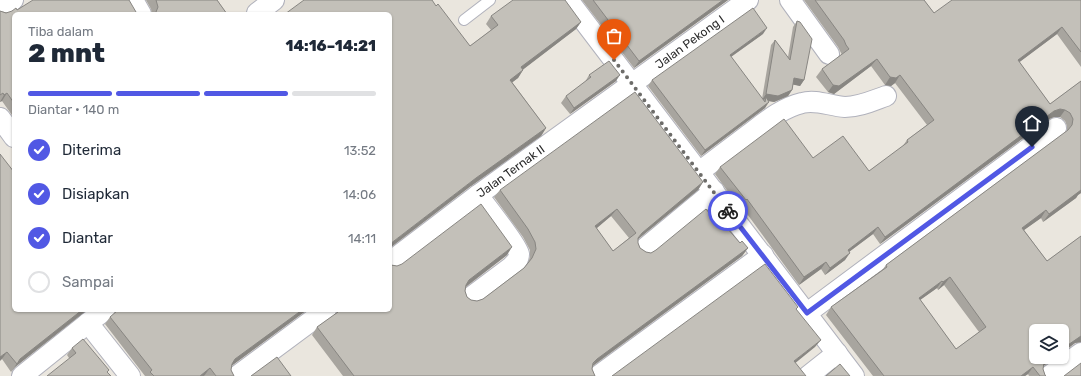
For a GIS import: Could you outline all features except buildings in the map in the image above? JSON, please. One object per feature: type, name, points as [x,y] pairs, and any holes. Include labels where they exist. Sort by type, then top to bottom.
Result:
[{"type":"street","points":[[0,9],[12,0]]},
{"type":"street","points":[[133,0],[140,12]]},
{"type":"street","points":[[259,12],[274,0]]},
{"type":"street","points":[[568,0],[854,376]]},
{"type":"street","name":"Jalan Pekong I","points":[[632,84],[748,0]]},
{"type":"street","points":[[790,0],[829,54]]},
{"type":"street","name":"Jalan Ternak II","points":[[392,260],[478,195],[632,84]]},
{"type":"street","points":[[699,172],[775,115],[803,102],[852,107],[886,96]]},
{"type":"street","points":[[0,118],[12,134]]},
{"type":"street","points":[[807,313],[1056,128]]},
{"type":"street","points":[[644,248],[714,191]]},
{"type":"street","points":[[471,297],[511,267],[519,256],[518,250],[478,195]]},
{"type":"street","points":[[598,376],[763,255]]},
{"type":"street","points":[[22,376],[102,312]]},
{"type":"street","points":[[236,376],[323,312]]},
{"type":"street","points":[[88,323],[130,376]]},
{"type":"street","points":[[808,376],[837,353]]},
{"type":"street","points":[[1049,376],[1081,353]]},
{"type":"lane","points":[[464,20],[490,0]]},
{"type":"way so far","points":[[614,60],[728,211]]},
{"type":"route","points":[[728,211],[807,313],[1032,147]]}]
